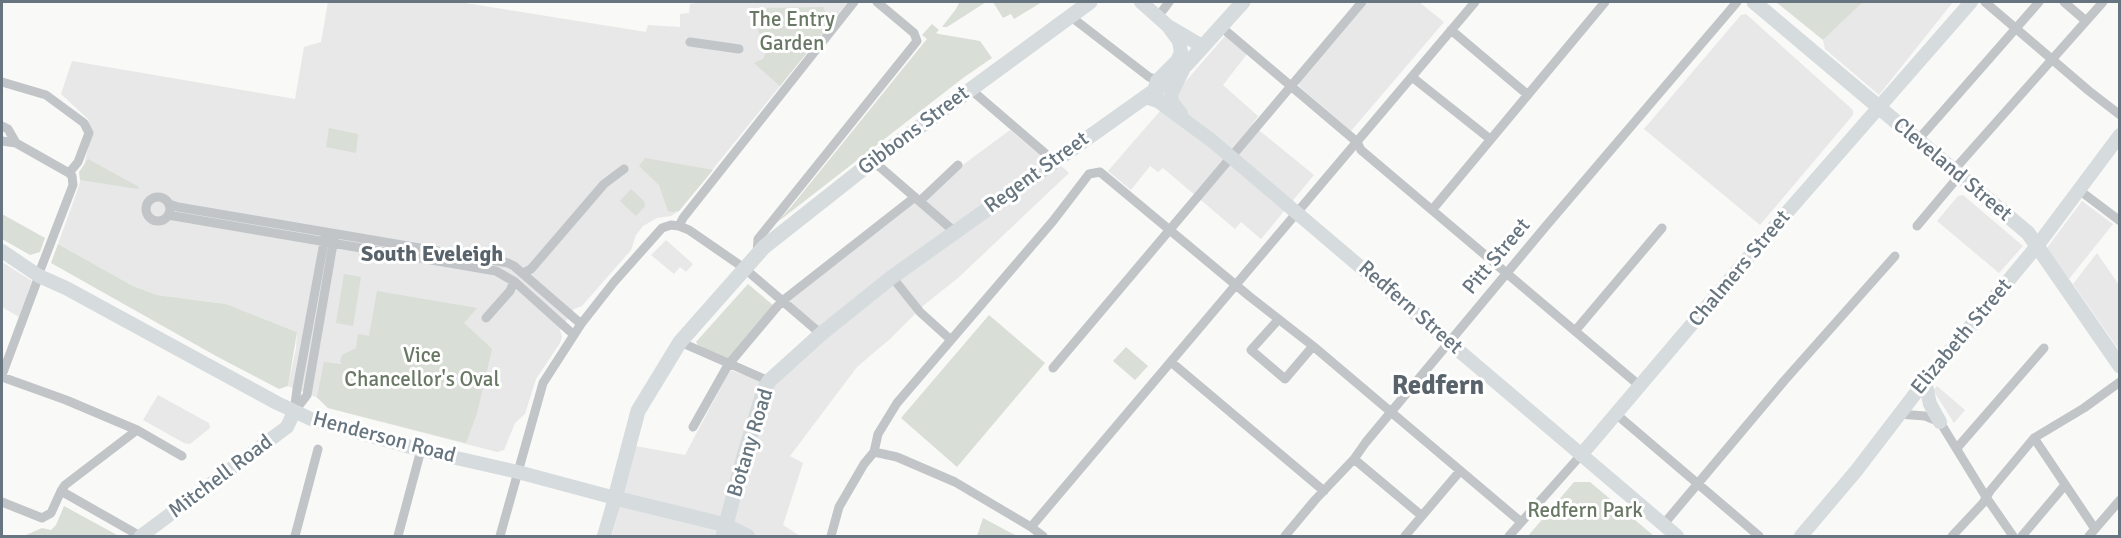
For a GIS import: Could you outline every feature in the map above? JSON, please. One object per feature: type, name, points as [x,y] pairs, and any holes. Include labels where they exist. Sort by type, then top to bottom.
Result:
[{"type":"main road","name":"Gibbons Street","points":[[615,498],[638,411],[680,342],[757,254],[873,161],[1090,2]]},
{"type":"main road","points":[[1141,2],[1168,26],[1202,46]]},
{"type":"main road","name":"Regent Street","points":[[821,334],[892,277],[1188,63],[1243,2]]},
{"type":"main road","name":"Cleveland Street","points":[[1754,2],[2028,233],[2120,366]]},
{"type":"main road","name":"Chalmers Street","points":[[1581,455],[1971,2]]},
{"type":"main road","points":[[1162,4],[1202,46]]},
{"type":"main road","points":[[1152,89],[1181,55],[1180,43],[1168,26]]},
{"type":"main road","points":[[1186,120],[1174,107],[1171,97],[1173,87],[1188,63]]},
{"type":"main road","name":"Redfern Street","points":[[1152,89],[1166,106],[1298,213],[1677,537]]},
{"type":"main road","name":"Elizabeth Street","points":[[1801,537],[1856,471],[1925,381],[2037,246],[2120,135]]},
{"type":"main road","name":"Henderson Road","points":[[6,254],[146,334],[294,412],[421,450],[518,472],[725,531]]},
{"type":"main road","name":"Botany Road","points":[[725,531],[764,390],[769,381],[821,334]]},
{"type":"main road","points":[[1925,381],[1930,404],[1940,422]]},
{"type":"main road","name":"Mitchell Road","points":[[140,537],[287,427],[294,412]]},
{"type":"main road","points":[[604,537],[615,498]]},
{"type":"main road","points":[[725,531],[737,529],[748,537]]},
{"type":"street","points":[[680,226],[854,2]]},
{"type":"street","points":[[757,254],[758,239],[917,41],[916,35],[877,2]]},
{"type":"street","points":[[1053,368],[1362,2]]},
{"type":"street","points":[[1031,527],[1475,2]]},
{"type":"street","points":[[1432,210],[1605,2]]},
{"type":"street","name":"Pitt Street","points":[[1285,537],[1354,459],[1507,273],[1737,2]]},
{"type":"street","points":[[1985,2],[2120,115]]},
{"type":"street","points":[[1917,141],[2040,2]]},
{"type":"street","points":[[2064,2],[2086,21]]},
{"type":"street","points":[[1917,226],[1956,174],[2103,2]]},
{"type":"street","name":"Redfern Street","points":[[1070,16],[1149,77],[1152,89]]},
{"type":"street","points":[[1220,26],[1357,142],[1361,150],[1640,386]]},
{"type":"street","points":[[1451,30],[1528,95]]},
{"type":"street","points":[[690,42],[739,49]]},
{"type":"street","points":[[1412,77],[1490,139]]},
{"type":"street","points":[[2,82],[46,94],[84,123],[88,134],[78,162],[69,173]]},
{"type":"street","points":[[975,85],[976,94],[1054,161]]},
{"type":"street","points":[[2,126],[8,129],[16,143]]},
{"type":"street","points":[[2,141],[16,143],[69,173],[73,184],[2,376],[137,430],[182,456]]},
{"type":"street","points":[[873,161],[956,232]]},
{"type":"street","points":[[693,427],[728,365],[782,302],[919,198],[958,165]]},
{"type":"street","points":[[523,273],[531,269],[604,184],[624,169]]},
{"type":"street","points":[[831,537],[839,507],[864,464],[874,452],[878,434],[884,422],[908,390],[1053,221],[1089,174],[1100,172],[1278,320],[1313,346],[1521,522]]},
{"type":"street","points":[[2079,190],[2120,221]]},
{"type":"street","points":[[574,335],[515,282],[496,271],[329,237],[186,209],[169,204],[163,198],[155,197],[148,202],[146,207],[148,215],[153,219],[161,220],[168,215],[329,237],[498,261],[514,266],[581,324]]},
{"type":"street","points":[[168,215],[169,204]]},
{"type":"street","points":[[500,537],[543,382],[581,324],[614,282],[657,232],[667,225],[680,226],[744,268],[821,334]]},
{"type":"street","points":[[1575,331],[1662,228]]},
{"type":"street","points":[[294,412],[297,389],[316,318],[329,237]]},
{"type":"street","points":[[1663,525],[1784,381],[1895,256]]},
{"type":"street","points":[[892,277],[920,312],[951,340]]},
{"type":"street","points":[[486,318],[510,291],[513,284]]},
{"type":"street","points":[[1278,320],[1251,350],[1285,379],[1313,346]]},
{"type":"street","points":[[680,342],[728,365],[769,381]]},
{"type":"street","points":[[1957,448],[2044,348]]},
{"type":"street","points":[[1172,362],[1324,491]]},
{"type":"street","points":[[1952,537],[1983,503],[2034,438],[2084,408],[2120,382]]},
{"type":"street","points":[[1616,414],[1759,537]]},
{"type":"street","points":[[1899,414],[1925,416],[1940,422],[2013,537]]},
{"type":"street","points":[[2,502],[42,518],[51,513],[65,485],[137,430]]},
{"type":"street","points":[[2034,438],[2065,485],[2092,533],[2120,500]]},
{"type":"street","points":[[295,537],[318,449]]},
{"type":"street","points":[[398,537],[421,450]]},
{"type":"street","points":[[874,452],[897,457],[955,482],[1044,537]]},
{"type":"street","name":"Chalmers Street","points":[[1509,537],[1581,455]]},
{"type":"street","points":[[1354,459],[1422,516]]},
{"type":"street","points":[[1404,537],[1460,471]]},
{"type":"street","points":[[2022,537],[2065,485]]},
{"type":"street","points":[[61,491],[140,537]]},
{"type":"shaded area","points":[[328,2],[459,2],[646,32],[648,25],[680,27],[680,14],[689,13],[690,4],[701,2],[848,2],[679,211],[671,216],[657,218],[643,226],[636,235],[631,250],[582,306],[574,309],[560,330],[562,337],[560,343],[536,379],[525,414],[515,423],[504,450],[497,452],[328,408],[316,397],[288,386],[297,332],[226,304],[157,295],[133,286],[58,244],[79,186],[92,132],[88,119],[61,94],[72,61],[295,99],[304,47],[321,42]]},
{"type":"shaded area","points":[[1368,2],[1419,2],[1444,22],[1351,131],[1299,84]]},
{"type":"shaded area","points":[[1863,2],[1953,2],[1879,95],[1825,49],[1823,40]]},
{"type":"shaded area","points":[[1746,14],[1853,110],[1853,115],[1760,225],[1644,129],[1741,15]]},
{"type":"shaded area","points":[[1225,36],[1247,54],[1223,85],[1258,116],[1253,123],[1260,131],[1314,175],[1261,239],[1241,222],[1235,229],[1163,168],[1158,172],[1150,166],[1131,190],[1108,171]]},
{"type":"shaded area","points":[[1010,130],[1042,157],[1053,158],[1069,173],[958,278],[924,305],[890,339],[857,367],[790,456],[803,463],[783,525],[800,536],[612,536],[635,446],[685,455],[730,370],[764,382],[821,330],[782,299]]},
{"type":"shaded area","points":[[1963,195],[2023,246],[1999,273],[1937,221],[1958,196]]},
{"type":"shaded area","points":[[2082,201],[2113,224],[2069,279],[2047,248]]},
{"type":"shaded area","points":[[666,240],[693,264],[686,272],[680,267],[674,274],[651,255]]},
{"type":"shaded area","points":[[2097,253],[2119,285],[2119,350],[2073,284]]},
{"type":"shaded area","points":[[2,262],[32,281],[19,317],[2,307]]},
{"type":"shaded area","points":[[1937,386],[1965,410],[1954,423],[1933,390]]},
{"type":"shaded area","points":[[158,395],[209,423],[210,428],[190,444],[184,443],[143,420]]},
{"type":"green space","points":[[986,2],[947,27],[942,27],[959,3]]},
{"type":"green space","points":[[993,2],[1042,2],[1014,19],[1011,14],[1003,18]]},
{"type":"green space","points":[[1776,2],[1863,2],[1823,40]]},
{"type":"green space","name":"The Entry Garden","points":[[823,7],[831,23],[780,86],[754,63],[763,59],[769,47],[767,39],[758,32],[759,25],[764,22],[767,8]]},
{"type":"green space","points":[[932,24],[939,30],[936,33],[980,41],[992,58],[775,224],[927,39],[922,35]]},
{"type":"green space","points":[[329,128],[358,134],[356,153],[326,147]]},
{"type":"green space","points":[[645,158],[713,170],[679,211],[672,212],[668,211],[659,185],[639,166]]},
{"type":"green space","points":[[88,159],[139,187],[138,189],[80,180],[79,172]]},
{"type":"green space","points":[[631,189],[644,201],[645,206],[636,216],[620,201]]},
{"type":"green space","points":[[2,214],[45,238],[40,252],[30,255],[2,239]]},
{"type":"green space","points":[[58,244],[133,286],[157,295],[226,304],[297,332],[288,386],[279,389],[51,263]]},
{"type":"green space","points":[[344,274],[361,277],[353,326],[336,323]]},
{"type":"green space","points":[[748,284],[774,306],[727,360],[698,345],[696,342]]},
{"type":"green space","name":"Vice Chancellor's Oval","points":[[377,291],[477,308],[464,323],[492,349],[477,413],[466,443],[328,408],[317,397],[324,362],[342,364],[340,361],[342,355],[356,348],[358,334],[369,336]]},
{"type":"green space","points":[[989,315],[1045,363],[957,467],[901,418]]},
{"type":"green space","points":[[1126,347],[1148,366],[1135,380],[1113,361]]},
{"type":"green space","name":"Redfern Park","points":[[1574,482],[1590,482],[1654,536],[1528,536]]},
{"type":"green space","points":[[64,506],[117,535],[24,536],[42,528],[51,530],[56,525]]},
{"type":"green space","points":[[983,518],[1011,533],[1018,536],[977,536]]},
{"type":"district","name":"South Eveleigh","points":[[432,255]]},
{"type":"district","name":"Redfern","points":[[1438,387]]}]
